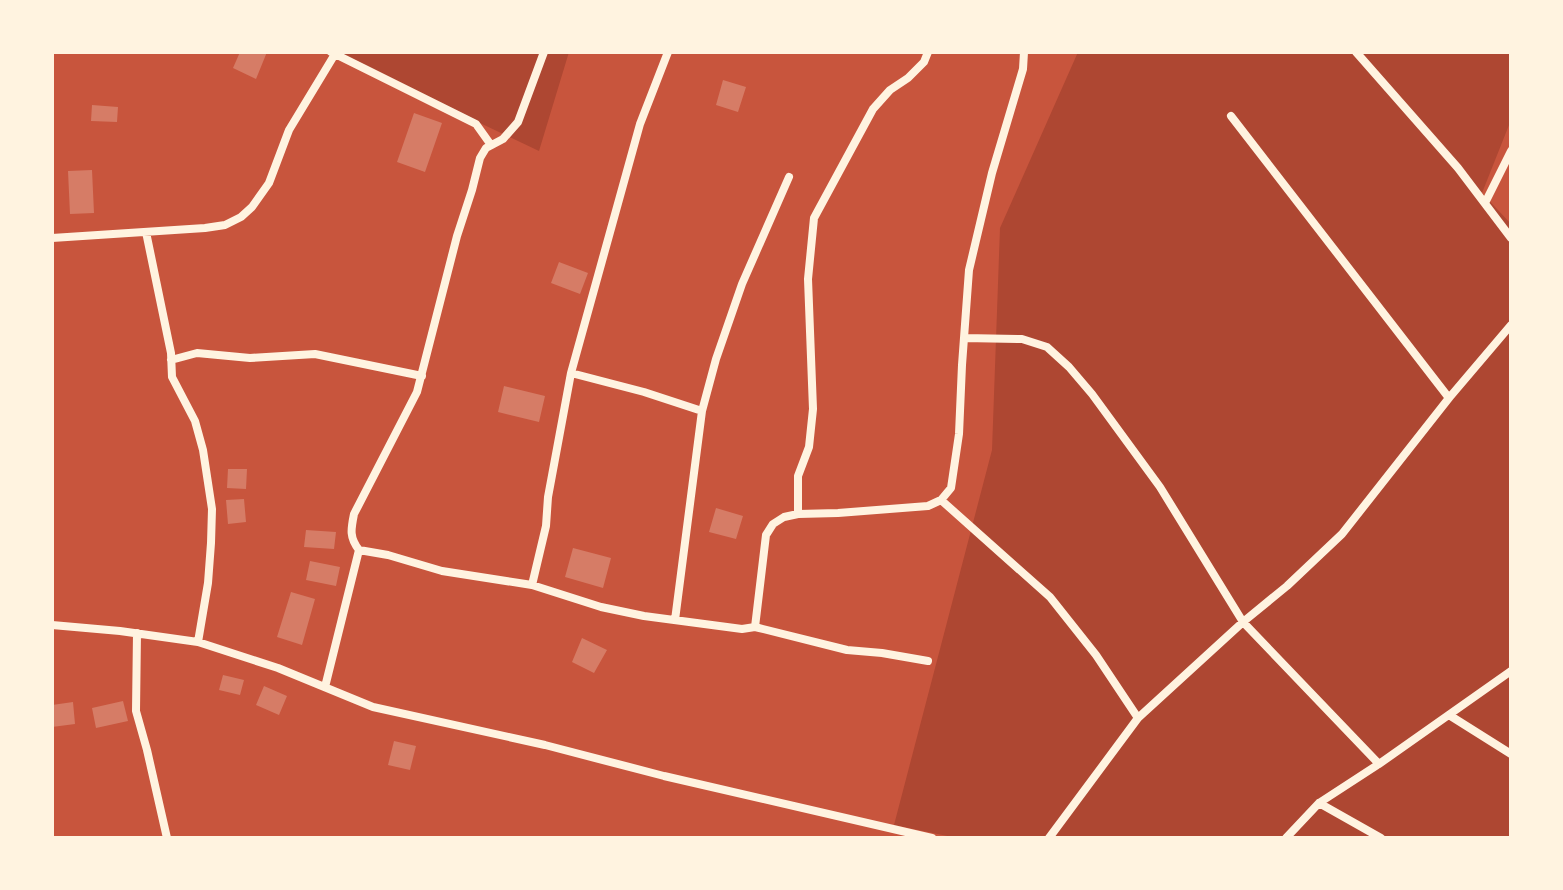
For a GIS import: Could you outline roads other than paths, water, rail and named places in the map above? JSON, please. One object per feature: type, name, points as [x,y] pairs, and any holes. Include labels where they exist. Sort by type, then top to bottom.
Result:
[{"type":"street","points":[[544,52],[518,122],[503,139],[491,145],[476,168],[417,392],[354,514],[350,534],[353,542],[359,550],[442,571],[532,585],[601,607],[742,629],[755,627],[847,650],[928,661]]},
{"type":"street","points":[[532,585],[546,526],[548,497],[571,373],[640,124],[668,52]]},
{"type":"street","points":[[798,514],[798,476],[809,447],[813,409],[808,279],[814,218],[873,109],[890,90],[924,62],[928,52]]},
{"type":"street","points":[[755,627],[766,535],[773,524],[784,517],[798,514],[928,506],[941,500],[951,488],[959,434],[969,270],[992,173],[1023,69],[1024,52]]},
{"type":"street","points":[[1356,52],[1458,168],[1511,238]]},
{"type":"street","points":[[52,238],[225,225],[241,217],[269,183],[289,130],[333,53],[476,124],[491,145]]},
{"type":"street","points":[[1231,116],[1449,398]]},
{"type":"street","points":[[1485,203],[1511,151]]},
{"type":"street","points":[[675,620],[702,411],[742,284],[789,177]]},
{"type":"street","points":[[146,232],[172,377],[195,421],[212,509],[208,583],[198,642]]},
{"type":"street","points":[[1049,838],[1138,718],[1342,534],[1511,325]]},
{"type":"street","points":[[964,338],[1022,339],[1047,347],[1069,367],[1160,487],[1243,622],[1379,764]]},
{"type":"street","points":[[171,360],[197,353],[250,358],[315,354],[422,376]]},
{"type":"street","points":[[571,373],[702,411]]},
{"type":"street","points":[[941,500],[1050,597],[1096,655],[1138,718]]},
{"type":"street","points":[[325,687],[359,550]]},
{"type":"street","points":[[52,625],[198,642],[278,668],[373,707],[932,838]]},
{"type":"street","points":[[137,633],[136,711],[167,838]]},
{"type":"street","points":[[1286,838],[1319,803],[1511,671]]},
{"type":"street","points":[[1449,715],[1511,754]]},
{"type":"street","points":[[1319,803],[1381,838]]}]
